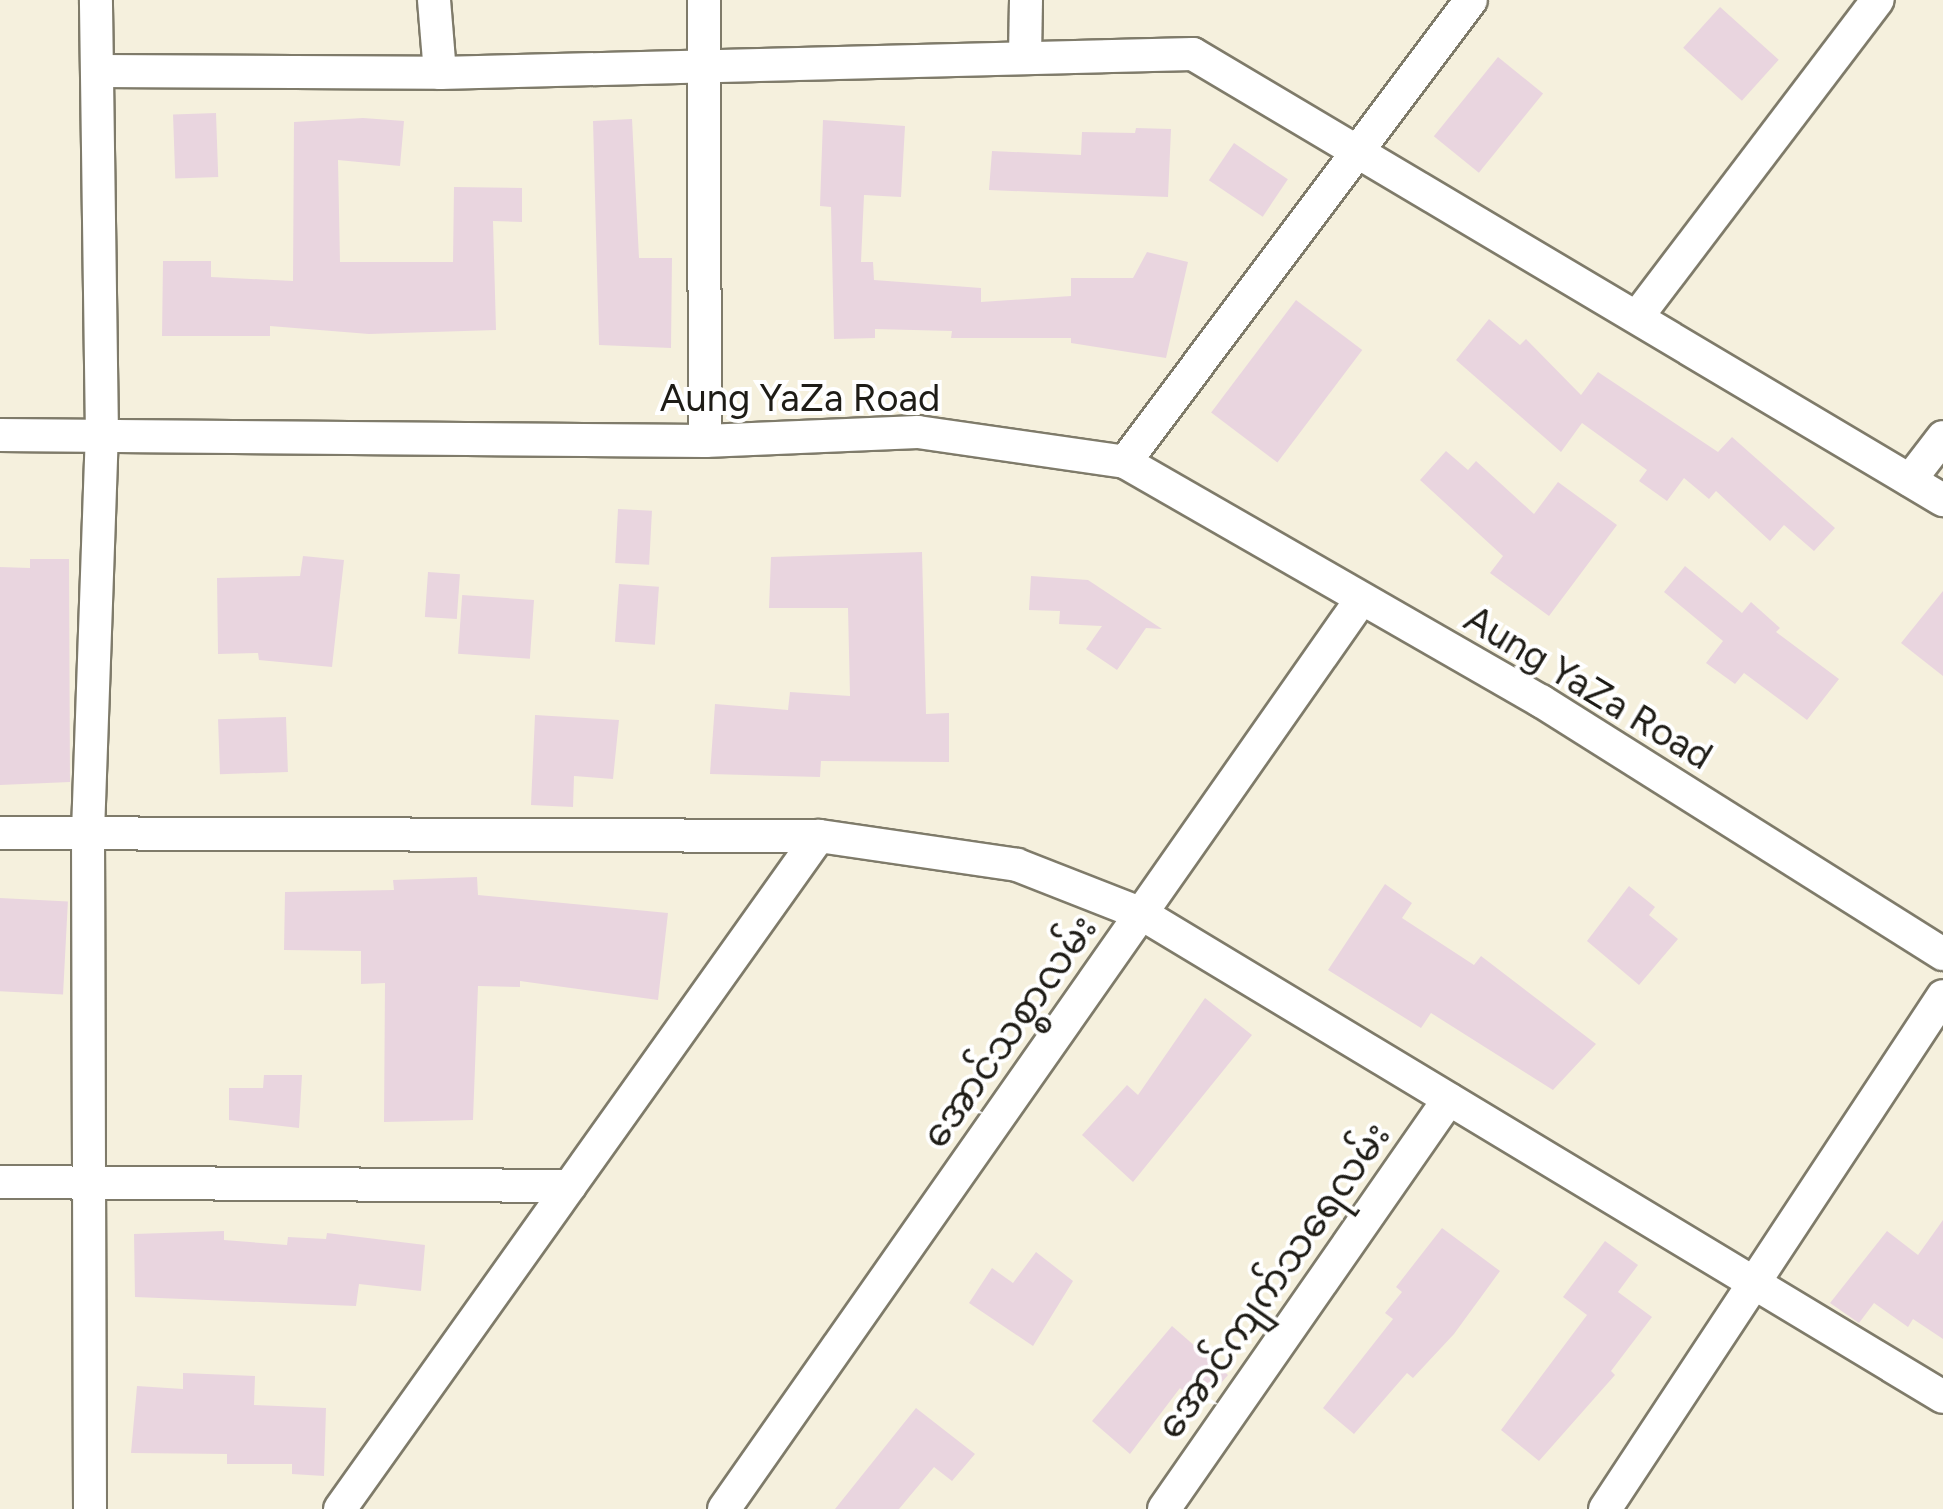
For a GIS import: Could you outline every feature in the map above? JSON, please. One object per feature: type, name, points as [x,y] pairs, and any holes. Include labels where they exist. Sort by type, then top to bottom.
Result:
[{"type":"street","points":[[90,1509],[86,1180],[88,832],[102,435],[96,0]]},
{"type":"street","points":[[434,0],[440,73]]},
{"type":"street","points":[[704,0],[705,441]]},
{"type":"street","points":[[1026,0],[1026,57]]},
{"type":"street","points":[[1125,462],[1471,0]]},
{"type":"street","points":[[1637,318],[1878,0]]},
{"type":"street","points":[[99,70],[440,73],[1193,54],[1943,500]]},
{"type":"street","name":"Aung YaZa Road","points":[[0,435],[705,441],[918,432],[1125,462],[1541,702],[1943,954]]},
{"type":"street","points":[[1910,480],[1943,437]]},
{"type":"street","name":"အောင်သစ္စာလမ်း","points":[[724,1509],[1360,601]]},
{"type":"street","points":[[0,833],[819,836],[1017,865],[1142,914],[1756,1288],[1943,1397]]},
{"type":"street","points":[[340,1509],[819,836]]},
{"type":"street","points":[[1604,1509],[1756,1288],[1943,996]]},
{"type":"street","name":"အောင်ကျက်သရေလမ်း","points":[[1164,1509],[1450,1100]]},
{"type":"street","points":[[0,1182],[570,1186]]},
{"type":"building","points":[[1720,7],[1779,60],[1742,101],[1683,48]]},
{"type":"building","points":[[1498,57],[1543,94],[1479,173],[1434,136]]},
{"type":"building","points":[[216,113],[218,177],[175,178],[173,115]]},
{"type":"building","points":[[363,118],[404,121],[400,166],[338,160],[340,262],[453,262],[454,187],[522,188],[522,222],[493,221],[496,330],[369,334],[270,326],[270,336],[162,336],[163,261],[211,261],[211,277],[293,281],[294,122]]},
{"type":"building","points":[[632,119],[639,258],[672,258],[671,348],[599,345],[593,121]]},
{"type":"building","points":[[823,120],[905,126],[901,197],[864,195],[861,262],[873,262],[874,280],[981,288],[981,302],[1071,296],[1071,278],[1133,278],[1147,252],[1188,262],[1166,358],[1071,343],[1071,338],[951,338],[952,331],[875,329],[875,338],[834,339],[831,207],[820,206]]},
{"type":"building","points":[[1136,128],[1171,129],[1168,197],[989,190],[992,151],[1081,155],[1082,132],[1135,133]]},
{"type":"building","points":[[1234,143],[1288,179],[1263,217],[1209,180]]},
{"type":"building","points":[[1296,300],[1362,350],[1277,463],[1211,413]]},
{"type":"building","points":[[1489,319],[1520,345],[1526,339],[1581,395],[1598,372],[1718,452],[1732,437],[1835,528],[1814,551],[1784,525],[1770,541],[1716,491],[1709,499],[1684,478],[1667,501],[1639,481],[1647,470],[1582,423],[1561,452],[1456,360]]},
{"type":"building","points":[[1446,451],[1468,470],[1476,461],[1534,514],[1558,482],[1617,525],[1549,616],[1490,573],[1503,556],[1420,480]]},
{"type":"building","points":[[618,509],[652,511],[649,565],[615,563]]},
{"type":"building","points":[[922,552],[926,714],[949,713],[949,762],[821,761],[820,777],[710,774],[715,704],[788,710],[790,692],[850,696],[848,608],[769,608],[771,557]]},
{"type":"building","points":[[303,556],[344,560],[332,667],[259,660],[258,653],[218,654],[217,578],[300,576]]},
{"type":"building","points":[[30,559],[69,559],[70,782],[0,785],[0,567],[30,568]]},
{"type":"building","points":[[1685,566],[1742,613],[1751,602],[1780,628],[1776,632],[1839,679],[1807,720],[1744,673],[1735,684],[1706,663],[1723,641],[1664,592]]},
{"type":"building","points":[[428,572],[460,574],[457,619],[425,617]]},
{"type":"building","points":[[1031,576],[1088,580],[1162,629],[1146,628],[1117,670],[1086,649],[1102,626],[1059,624],[1060,611],[1029,610]]},
{"type":"building","points":[[619,584],[659,587],[655,645],[615,642]]},
{"type":"building","points":[[1943,591],[1943,676],[1901,643]]},
{"type":"building","points":[[462,595],[534,600],[530,659],[458,654]]},
{"type":"building","points":[[535,715],[619,720],[613,779],[574,776],[573,807],[531,805]]},
{"type":"building","points":[[286,717],[288,772],[220,774],[218,719]]},
{"type":"building","points":[[477,877],[478,895],[668,913],[658,1000],[520,981],[520,987],[478,986],[473,1120],[384,1122],[385,983],[361,984],[361,951],[284,950],[285,892],[394,890],[393,880]]},
{"type":"building","points":[[1385,884],[1412,903],[1402,918],[1474,965],[1481,956],[1596,1044],[1553,1090],[1431,1013],[1421,1028],[1328,970]]},
{"type":"building","points":[[1629,886],[1655,907],[1649,915],[1678,939],[1639,985],[1587,941]]},
{"type":"building","points":[[0,898],[68,902],[63,994],[0,991]]},
{"type":"building","points":[[1205,998],[1252,1035],[1133,1182],[1082,1135],[1127,1085],[1138,1095]]},
{"type":"building","points":[[264,1075],[302,1075],[299,1128],[229,1120],[229,1088],[263,1088]]},
{"type":"building","points":[[1943,1220],[1943,1339],[1913,1319],[1908,1327],[1874,1303],[1859,1323],[1830,1303],[1887,1231],[1918,1255]]},
{"type":"building","points":[[1442,1228],[1500,1271],[1454,1334],[1413,1378],[1407,1373],[1354,1434],[1323,1408],[1393,1319],[1385,1313],[1402,1292],[1396,1287]]},
{"type":"building","points":[[224,1231],[224,1240],[287,1245],[288,1237],[326,1239],[327,1233],[425,1245],[421,1291],[359,1284],[356,1306],[135,1297],[134,1234]]},
{"type":"building","points":[[1605,1241],[1638,1265],[1618,1292],[1652,1317],[1611,1371],[1615,1375],[1539,1461],[1501,1430],[1587,1315],[1563,1297]]},
{"type":"building","points":[[1036,1252],[1073,1281],[1033,1346],[969,1303],[992,1268],[1013,1283]]},
{"type":"building","points":[[1172,1326],[1228,1375],[1201,1406],[1180,1388],[1130,1454],[1092,1421]]},
{"type":"building","points":[[183,1373],[255,1376],[254,1405],[326,1408],[324,1476],[292,1474],[292,1464],[227,1464],[227,1454],[131,1453],[137,1386],[183,1389]]},
{"type":"building","points":[[916,1408],[975,1454],[952,1481],[934,1467],[899,1509],[835,1509]]}]
